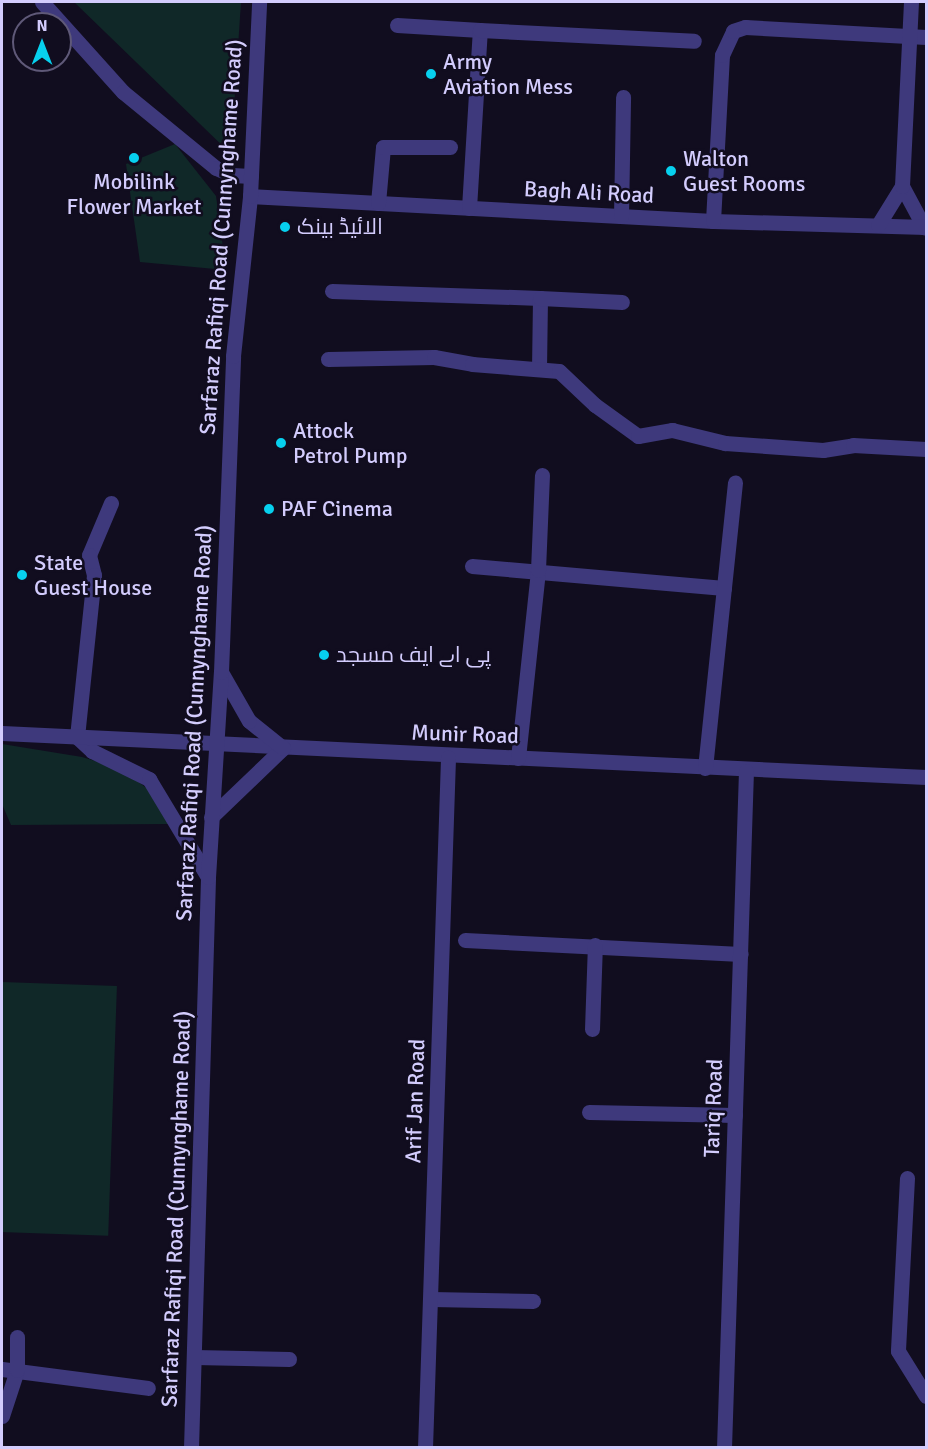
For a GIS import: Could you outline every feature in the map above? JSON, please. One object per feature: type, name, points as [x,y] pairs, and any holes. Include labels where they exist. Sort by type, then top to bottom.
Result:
[{"type":"street","points":[[42,2],[123,92],[216,168],[251,176]]},
{"type":"street","name":"Sarfaraz Rafiqi Road (Cunnynghame Road)","points":[[191,1448],[208,877],[221,672],[233,356],[250,196],[259,2]]},
{"type":"street","points":[[878,225],[902,186],[911,2]]},
{"type":"street","points":[[397,25],[694,41]]},
{"type":"street","points":[[713,221],[722,56],[733,31],[745,27],[927,38]]},
{"type":"street","points":[[469,208],[480,30]]},
{"type":"street","points":[[621,216],[623,96]]},
{"type":"street","points":[[378,203],[383,147],[450,147]]},
{"type":"street","points":[[902,186],[925,227]]},
{"type":"street","name":"Bagh Ali Road","points":[[250,196],[713,221],[925,227]]},
{"type":"street","points":[[332,291],[622,302]]},
{"type":"street","points":[[539,369],[540,298]]},
{"type":"street","points":[[328,359],[434,357],[559,370],[595,405],[638,436],[672,430],[724,443],[823,450],[853,446],[927,449]]},
{"type":"street","points":[[518,758],[538,570],[542,475]]},
{"type":"street","points":[[705,768],[735,483]]},
{"type":"street","points":[[111,503],[89,555],[94,575],[77,737],[92,751],[148,779],[208,877]]},
{"type":"street","points":[[472,566],[724,588]]},
{"type":"street","points":[[211,817],[283,748],[249,721],[221,672]]},
{"type":"street","name":"Munir Road","points":[[2,733],[448,757],[518,758],[746,771],[927,777]]},
{"type":"street","name":"Arif Jan Road","points":[[425,1448],[448,757]]},
{"type":"street","name":"Tariq Road","points":[[724,1448],[746,771]]},
{"type":"street","points":[[465,940],[741,954]]},
{"type":"street","points":[[592,1029],[594,945]]},
{"type":"street","points":[[590,1112],[735,1115]]},
{"type":"street","points":[[907,1178],[898,1351],[927,1396]]},
{"type":"street","points":[[431,1299],[533,1301]]},
{"type":"street","points":[[2,1416],[17,1337]]},
{"type":"street","points":[[194,1357],[289,1359]]},
{"type":"street","points":[[9,1370],[148,1388]]},
{"type":"green space","points":[[74,2],[241,2],[231,154]]},
{"type":"green space","points":[[175,144],[216,196],[226,270],[140,262],[126,164]]},
{"type":"green space","points":[[2,744],[82,757],[119,768],[148,789],[168,824],[11,825],[2,804]]},
{"type":"green space","points":[[2,982],[117,986],[108,1236],[2,1232]]},
{"type":"place","name":"Army Aviation Mess","points":[[431,74]]},
{"type":"place","name":"Mobilink Flower Market","points":[[134,158]]},
{"type":"place","name":"Walton Guest Rooms","points":[[671,171]]},
{"type":"place","name":"الائیڈ بینک","points":[[285,227]]},
{"type":"place","name":"Attock Petrol Pump","points":[[281,443]]},
{"type":"place","name":"PAF Cinema","points":[[269,509]]},
{"type":"place","name":"State Guest House","points":[[22,575]]},
{"type":"place","name":"پی اے ایف مسجد","points":[[324,655]]}]
